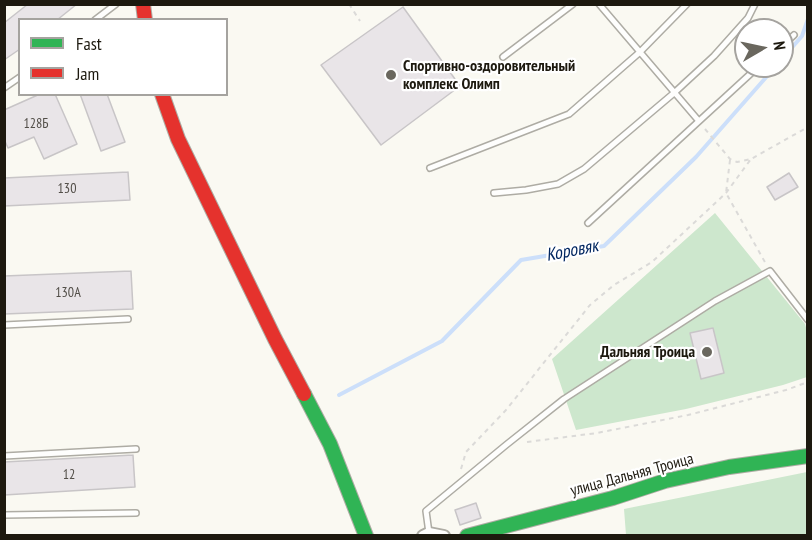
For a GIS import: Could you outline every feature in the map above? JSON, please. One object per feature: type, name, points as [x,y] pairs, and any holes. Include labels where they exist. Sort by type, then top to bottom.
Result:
[{"type":"street","points":[[163,96],[178,139],[275,339],[330,444],[366,536]]},
{"type":"street","name":"улица Дальняя Троица","points":[[467,536],[613,498],[665,481],[729,467],[807,456]]},
{"type":"street","points":[[426,534],[444,536]]},
{"type":"lane","points":[[98,18],[116,4]]},
{"type":"lane","points":[[503,57],[573,4]]},
{"type":"lane","points":[[599,4],[698,120]]},
{"type":"lane","points":[[430,168],[569,114],[640,52],[687,4]]},
{"type":"lane","points":[[494,193],[558,184],[584,169],[714,56],[748,18],[754,4]]},
{"type":"lane","points":[[4,88],[18,78]]},
{"type":"lane","points":[[588,223],[745,78]]},
{"type":"lane","points":[[426,534],[426,511],[506,445],[564,399],[715,301],[770,271],[807,320]]},
{"type":"lane","points":[[4,325],[128,319]]},
{"type":"lane","points":[[4,456],[136,448]]},
{"type":"lane","points":[[4,515],[136,513]]},
{"type":"path","points":[[349,4],[360,21]]},
{"type":"path","points":[[698,120],[730,159],[737,162],[751,159],[807,127]]},
{"type":"path","points":[[730,159],[726,193],[770,271]]},
{"type":"path","points":[[457,486],[466,452],[506,410],[590,305],[614,285],[652,262],[726,193],[751,159]]},
{"type":"path","points":[[506,445],[597,433],[688,415],[786,390],[807,382]]},
{"type":"green space","points":[[715,213],[805,324],[807,377],[686,409],[576,430],[552,359]]},
{"type":"green space","points":[[807,472],[807,535],[626,535],[624,509]]},
{"type":"building","points":[[28,4],[77,4],[60,18],[18,18],[18,50],[4,60],[4,23]]},
{"type":"building","name":"Спортивно-оздоровительный комплекс Олимп","points":[[403,7],[460,86],[381,145],[321,65]]},
{"type":"building","points":[[36,96],[56,96],[77,144],[44,159],[34,137],[8,148],[4,139],[4,110]]},
{"type":"building","points":[[81,96],[108,96],[125,142],[101,151]]},
{"type":"building","points":[[128,172],[130,200],[4,206],[4,178]]},
{"type":"building","points":[[789,173],[798,187],[775,200],[767,187]]},
{"type":"building","points":[[131,271],[133,309],[4,314],[4,276]]},
{"type":"building","points":[[713,328],[724,373],[701,379],[690,333]]},
{"type":"building","points":[[133,455],[135,487],[4,495],[4,462]]},
{"type":"building","points":[[476,503],[481,518],[460,525],[455,510]]},
{"type":"waterway","name":"Коровяк","points":[[794,45],[802,36],[808,19]]},
{"type":"waterway","name":"Коровяк","points":[[339,395],[442,341],[521,260],[604,246],[696,157],[765,78]]},
{"type":"traffic: fast","points":[[304,394],[330,444],[366,536]]},
{"type":"traffic: fast","points":[[467,536],[613,498],[665,481],[729,467],[808,456]]},
{"type":"traffic: jam","points":[[143,4],[145,18]]},
{"type":"traffic: jam","points":[[163,96],[178,139],[304,394]]},
{"type":"place","name":"Спортивно-оздоровительный комплекс Олимп","points":[[391,75]]},
{"type":"place","name":"Дальняя Троица","points":[[707,352]]}]
